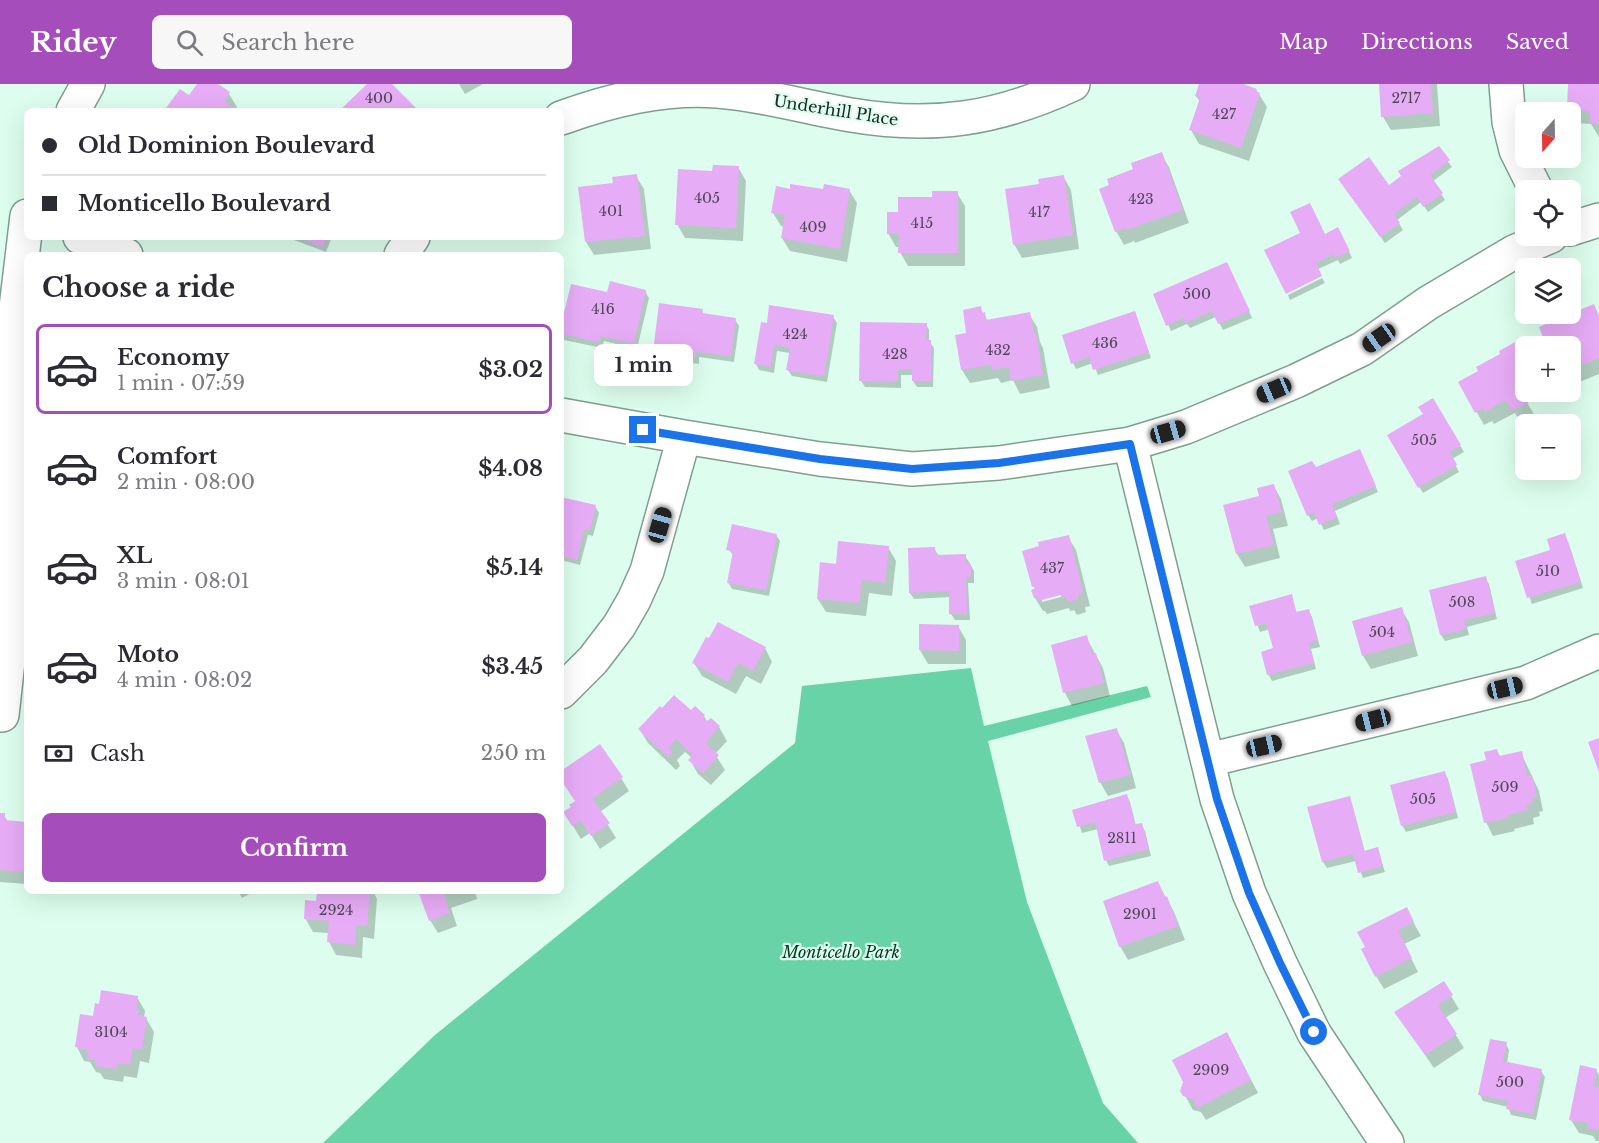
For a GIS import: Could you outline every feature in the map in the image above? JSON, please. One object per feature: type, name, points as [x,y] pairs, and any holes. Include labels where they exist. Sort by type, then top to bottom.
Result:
[{"type":"street","points":[[75,108],[88,84]]},
{"type":"street","name":"Underhill Place","points":[[564,117],[623,98],[672,92],[716,91],[853,116],[905,121],[959,120],[995,114],[1038,100],[1073,84]]},
{"type":"street","points":[[1506,84],[1509,122],[1516,150],[1531,180]]},
{"type":"street","points":[[0,206],[24,215]]},
{"type":"street","points":[[1581,226],[1599,220]]},
{"type":"street","points":[[2,715],[14,607],[13,333],[24,240]]},
{"type":"street","points":[[88,240],[118,252]]},
{"type":"street","points":[[564,416],[820,459],[912,469],[999,463],[1130,444],[1186,427],[1296,381],[1362,349],[1428,303],[1528,246]]},
{"type":"street","points":[[564,689],[593,660],[619,626],[634,600],[647,571],[684,437]]},
{"type":"street","points":[[1130,444],[1217,799],[1249,893],[1314,1032],[1387,1143]]},
{"type":"street","points":[[1208,760],[1526,683],[1599,651]]},
{"type":"green space","name":"Monticello Park","points":[[971,668],[984,726],[1147,686],[1151,697],[988,741],[1027,902],[1103,1103],[1138,1143],[323,1143],[435,1035],[795,743],[802,686]]},
{"type":"building","points":[[197,84],[218,84],[230,92],[225,101],[234,108],[166,108],[180,89],[189,95]]},
{"type":"building","points":[[367,84],[392,84],[416,108],[342,108]]},
{"type":"building","points":[[1199,84],[1243,84],[1257,89],[1256,91],[1260,93],[1241,148],[1189,130],[1200,98],[1195,96]]},
{"type":"building","points":[[1379,84],[1431,84],[1433,113],[1381,117]]},
{"type":"building","points":[[1568,84],[1599,84],[1599,124],[1589,124],[1590,111],[1581,111],[1581,102],[1567,102]]},
{"type":"building","points":[[1439,146],[1450,160],[1430,175],[1443,193],[1423,207],[1417,197],[1394,214],[1400,223],[1380,237],[1338,179],[1369,157],[1389,185],[1401,176],[1398,171]]},
{"type":"building","points":[[1162,152],[1183,210],[1115,232],[1099,189],[1109,185],[1107,179],[1133,169],[1131,163]]},
{"type":"building","points":[[713,165],[739,166],[736,228],[675,225],[678,169],[712,171]]},
{"type":"building","points":[[637,174],[645,236],[585,242],[578,187],[613,183],[612,177]]},
{"type":"building","points":[[1064,175],[1073,235],[1013,245],[1005,189],[1039,184],[1038,179]]},
{"type":"building","points":[[790,184],[823,189],[824,184],[850,189],[840,249],[781,238],[785,215],[771,213],[776,186],[790,189]]},
{"type":"building","points":[[932,191],[958,191],[958,253],[898,253],[899,233],[887,234],[887,212],[898,212],[898,197],[932,197]]},
{"type":"building","points":[[1310,203],[1325,234],[1338,227],[1350,251],[1335,258],[1334,254],[1316,263],[1322,276],[1286,294],[1264,250],[1300,233],[1290,212]]},
{"type":"building","points":[[305,240],[326,240],[323,247]]},
{"type":"building","points":[[1227,262],[1250,311],[1218,324],[1212,311],[1185,323],[1183,318],[1166,326],[1153,294]]},
{"type":"building","points":[[610,281],[646,290],[634,344],[601,336],[599,342],[564,335],[564,313],[571,284],[607,292]]},
{"type":"building","points":[[659,303],[703,309],[702,313],[736,318],[731,356],[696,352],[696,358],[653,352]]},
{"type":"building","points":[[1594,304],[1599,316],[1599,358],[1581,365],[1581,336],[1543,336],[1539,327],[1546,324],[1581,324],[1581,309]]},
{"type":"building","points":[[769,305],[834,315],[824,376],[786,370],[790,348],[774,345],[771,367],[754,364],[761,322],[767,323]]},
{"type":"building","points":[[981,306],[986,320],[1030,312],[1043,375],[1011,381],[1009,367],[992,370],[991,365],[961,370],[955,335],[966,333],[963,310]]},
{"type":"building","points":[[1135,311],[1149,352],[1093,370],[1089,357],[1071,364],[1062,335]]},
{"type":"building","points":[[860,322],[927,323],[926,340],[931,340],[931,381],[912,381],[912,369],[898,369],[898,382],[859,381]]},
{"type":"building","points":[[1515,342],[1515,402],[1529,402],[1512,411],[1506,400],[1485,412],[1483,408],[1475,413],[1458,382],[1478,371],[1476,367],[1500,354],[1499,351]]},
{"type":"building","points":[[1433,398],[1461,445],[1450,452],[1457,465],[1418,488],[1387,435],[1423,414],[1418,407]]},
{"type":"building","points":[[1360,449],[1376,486],[1332,504],[1337,517],[1319,525],[1314,512],[1307,516],[1288,471],[1312,461],[1316,467]]},
{"type":"building","points":[[1274,484],[1282,512],[1266,516],[1274,545],[1236,554],[1223,505],[1259,496],[1257,488]]},
{"type":"building","points":[[564,498],[596,505],[590,530],[584,529],[577,560],[564,557]]},
{"type":"building","points":[[732,524],[777,534],[766,590],[727,583],[733,551],[726,550]]},
{"type":"building","points":[[1565,533],[1581,582],[1527,598],[1515,561],[1550,550],[1547,539]]},
{"type":"building","points":[[1069,535],[1083,592],[1078,594],[1079,599],[1068,602],[1066,597],[1061,598],[1061,595],[1038,601],[1031,590],[1036,588],[1032,587],[1022,551],[1039,546],[1038,542]]},
{"type":"building","points":[[838,541],[889,546],[885,583],[862,580],[859,603],[817,599],[820,562],[836,564]]},
{"type":"building","points":[[935,547],[936,555],[966,554],[966,563],[971,564],[971,577],[966,577],[967,614],[949,614],[949,591],[909,593],[908,548]]},
{"type":"building","points":[[1486,576],[1495,613],[1464,620],[1466,629],[1440,635],[1429,590]]},
{"type":"building","points":[[1292,594],[1296,612],[1309,609],[1318,640],[1309,643],[1314,663],[1267,675],[1261,652],[1273,648],[1266,623],[1255,626],[1249,606]]},
{"type":"building","points":[[1402,607],[1412,642],[1362,656],[1352,621]]},
{"type":"building","points":[[718,622],[766,647],[753,671],[738,663],[728,682],[692,663],[706,637],[709,638]]},
{"type":"building","points":[[919,624],[959,625],[959,651],[919,650]]},
{"type":"building","points":[[1087,635],[1092,654],[1096,653],[1104,683],[1063,693],[1051,645]]},
{"type":"building","points":[[674,695],[691,710],[695,706],[705,715],[703,717],[707,721],[711,718],[720,726],[705,743],[719,755],[703,773],[688,760],[693,755],[676,739],[669,748],[673,751],[668,757],[638,729]]},
{"type":"building","points":[[1117,728],[1130,775],[1099,783],[1085,736]]},
{"type":"building","points":[[1599,738],[1599,772],[1588,742]]},
{"type":"building","points":[[600,744],[623,777],[592,799],[610,823],[591,836],[581,821],[572,826],[564,814],[571,807],[569,805],[575,801],[564,784],[564,769]]},
{"type":"building","points":[[1497,749],[1499,756],[1522,751],[1527,776],[1532,775],[1537,797],[1532,798],[1533,803],[1526,804],[1528,810],[1507,815],[1508,818],[1484,823],[1470,764],[1486,760],[1484,752]]},
{"type":"building","points":[[1445,771],[1456,812],[1401,826],[1390,785]]},
{"type":"building","points":[[1127,794],[1135,824],[1142,823],[1149,849],[1104,861],[1095,822],[1077,827],[1072,810]]},
{"type":"building","points":[[1350,796],[1364,851],[1378,847],[1383,866],[1358,873],[1353,854],[1322,862],[1307,807]]},
{"type":"building","points":[[0,813],[5,813],[5,820],[24,822],[24,872],[0,870]]},
{"type":"building","points":[[1158,881],[1165,897],[1167,896],[1178,926],[1119,947],[1103,901]]},
{"type":"building","points":[[317,894],[370,894],[367,926],[356,925],[355,945],[327,942],[329,921],[304,919],[305,900],[316,901]]},
{"type":"building","points":[[419,894],[446,894],[444,895],[450,913],[429,921]]},
{"type":"building","points":[[1407,907],[1414,922],[1398,930],[1412,958],[1375,977],[1361,949],[1365,947],[1357,932]]},
{"type":"building","points":[[1444,981],[1453,995],[1438,1005],[1457,1034],[1425,1055],[1394,1012]]},
{"type":"building","points":[[101,990],[138,996],[136,1010],[139,1010],[138,1015],[147,1017],[142,1050],[133,1048],[130,1065],[117,1063],[116,1069],[95,1066],[95,1060],[87,1059],[88,1050],[75,1047],[80,1014],[93,1016],[95,1003],[99,1004]]},
{"type":"building","points":[[1227,1032],[1251,1080],[1197,1108],[1193,1099],[1183,1096],[1180,1091],[1183,1082],[1172,1060]]},
{"type":"building","points":[[1490,1039],[1507,1042],[1503,1061],[1542,1069],[1533,1114],[1506,1109],[1508,1101],[1478,1095]]},
{"type":"building","points":[[1580,1065],[1597,1069],[1594,1086],[1599,1087],[1599,1130],[1587,1128],[1588,1123],[1569,1120]]},
{"type":"route","points":[[643,430],[820,459],[912,469],[1044,458],[1130,444],[1217,799],[1249,893],[1314,1032]]}]
